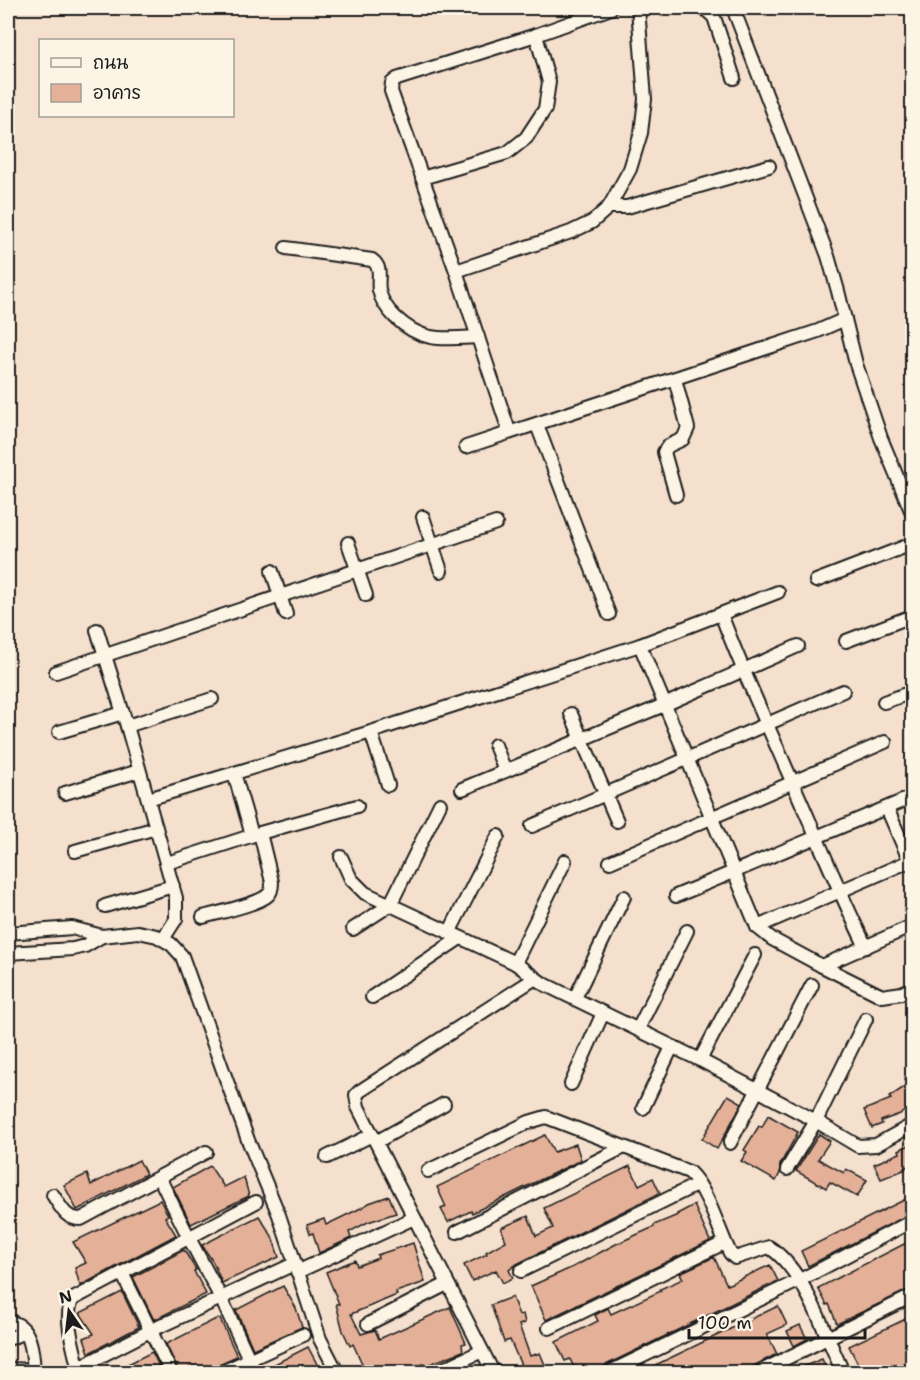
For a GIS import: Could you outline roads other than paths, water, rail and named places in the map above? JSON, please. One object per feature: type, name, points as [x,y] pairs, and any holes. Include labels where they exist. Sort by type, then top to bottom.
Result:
[{"type":"street","points":[[508,431],[456,271],[391,92],[392,83],[397,79],[536,35],[610,8]]},
{"type":"street","points":[[456,271],[571,232],[592,222],[609,207],[630,169],[641,133],[645,99],[638,8]]},
{"type":"street","points":[[704,8],[714,17],[734,78]]},
{"type":"street","points":[[733,8],[828,256],[856,364],[880,438],[912,513]]},
{"type":"street","points":[[422,178],[507,153],[526,138],[545,109],[549,82],[536,35]]},
{"type":"street","points":[[609,207],[627,207],[769,166]]},
{"type":"street","points":[[286,249],[372,260],[378,264],[380,271],[381,299],[406,328],[426,338],[478,337]]},
{"type":"street","points":[[466,447],[508,431],[537,425],[818,331],[844,319]]},
{"type":"street","points":[[675,379],[688,428],[683,439],[668,446],[664,452],[676,495]]},
{"type":"street","points":[[537,425],[609,614]]},
{"type":"street","points":[[423,517],[441,571]]},
{"type":"street","points":[[56,672],[496,523]]},
{"type":"street","points":[[348,543],[366,595]]},
{"type":"street","points":[[816,581],[912,544]]},
{"type":"street","points":[[272,571],[286,614]]},
{"type":"street","points":[[148,799],[371,732],[640,645],[778,591]]},
{"type":"street","points":[[721,614],[742,671],[768,724],[839,891],[866,947]]},
{"type":"street","points":[[846,641],[912,616]]},
{"type":"street","points":[[98,630],[128,726],[176,898],[176,919],[163,939]]},
{"type":"street","points":[[640,645],[757,927],[772,939],[882,996],[902,993],[912,988]]},
{"type":"street","points":[[462,789],[664,705],[798,646]]},
{"type":"street","points":[[532,826],[843,691]]},
{"type":"street","points":[[884,702],[912,692]]},
{"type":"street","points":[[128,726],[212,699]]},
{"type":"street","points":[[59,732],[123,713]]},
{"type":"street","points":[[571,714],[617,821]]},
{"type":"street","points":[[371,732],[388,785]]},
{"type":"street","points":[[610,862],[885,742]]},
{"type":"street","points":[[495,745],[505,771]]},
{"type":"street","points":[[65,793],[139,771]]},
{"type":"street","points":[[203,917],[257,901],[268,896],[272,889],[272,882],[234,772]]},
{"type":"street","points":[[676,896],[912,797]]},
{"type":"street","points":[[352,929],[390,905],[440,804]]},
{"type":"street","points":[[167,863],[256,834],[357,806]]},
{"type":"street","points":[[757,927],[912,862],[887,808]]},
{"type":"street","points":[[75,851],[156,828]]},
{"type":"street","points":[[372,997],[455,936],[498,836]]},
{"type":"street","points":[[341,857],[351,879],[365,893],[515,963],[534,979],[700,1060],[816,1121],[858,1146],[876,1145],[912,1125]]},
{"type":"street","points":[[515,963],[565,861]]},
{"type":"street","points":[[105,906],[173,886]]},
{"type":"street","points":[[575,998],[624,897]]},
{"type":"street","points":[[822,966],[912,926]]},
{"type":"street","points":[[8,933],[72,928],[102,936],[138,932],[163,939],[182,956],[248,1140],[279,1215],[320,1339],[337,1372]]},
{"type":"street","points":[[638,1029],[687,931]]},
{"type":"street","points":[[29,932],[30,952]]},
{"type":"street","points":[[8,953],[73,949],[85,946],[102,936]]},
{"type":"street","points":[[700,1060],[755,955]]},
{"type":"street","points":[[493,1372],[374,1139],[356,1101],[356,1095],[534,979]]},
{"type":"street","points":[[730,1143],[812,985]]},
{"type":"street","points":[[571,1084],[603,1013]]},
{"type":"street","points":[[787,1169],[827,1101],[866,1019]]},
{"type":"street","points":[[643,1108],[672,1047]]},
{"type":"street","points":[[327,1157],[374,1139],[444,1104]]},
{"type":"street","points":[[428,1171],[538,1118],[546,1117],[689,1172],[695,1178],[724,1242],[735,1258],[769,1247],[800,1280],[843,1372]]},
{"type":"street","points":[[457,1232],[622,1148]]},
{"type":"street","points":[[53,1195],[67,1217],[81,1219],[206,1152]]},
{"type":"street","points":[[159,1177],[221,1298],[255,1372]]},
{"type":"street","points":[[521,1271],[698,1184]]},
{"type":"street","points":[[256,1202],[73,1299],[69,1318],[79,1370],[150,1331],[221,1298],[414,1218]]},
{"type":"street","points":[[610,1372],[800,1280],[912,1221]]},
{"type":"street","points":[[549,1328],[724,1242]]},
{"type":"street","points":[[122,1273],[171,1372]]},
{"type":"street","points":[[368,1324],[447,1284]]},
{"type":"street","points":[[759,1372],[912,1296]]},
{"type":"street","points":[[8,1322],[12,1322],[25,1332],[32,1349],[34,1371],[8,1369]]},
{"type":"street","points":[[8,1340],[25,1332]]},
{"type":"street","points":[[222,1372],[303,1335]]},
{"type":"street","points":[[437,1372],[482,1351]]},
{"type":"street","points":[[904,1372],[912,1368]]}]
